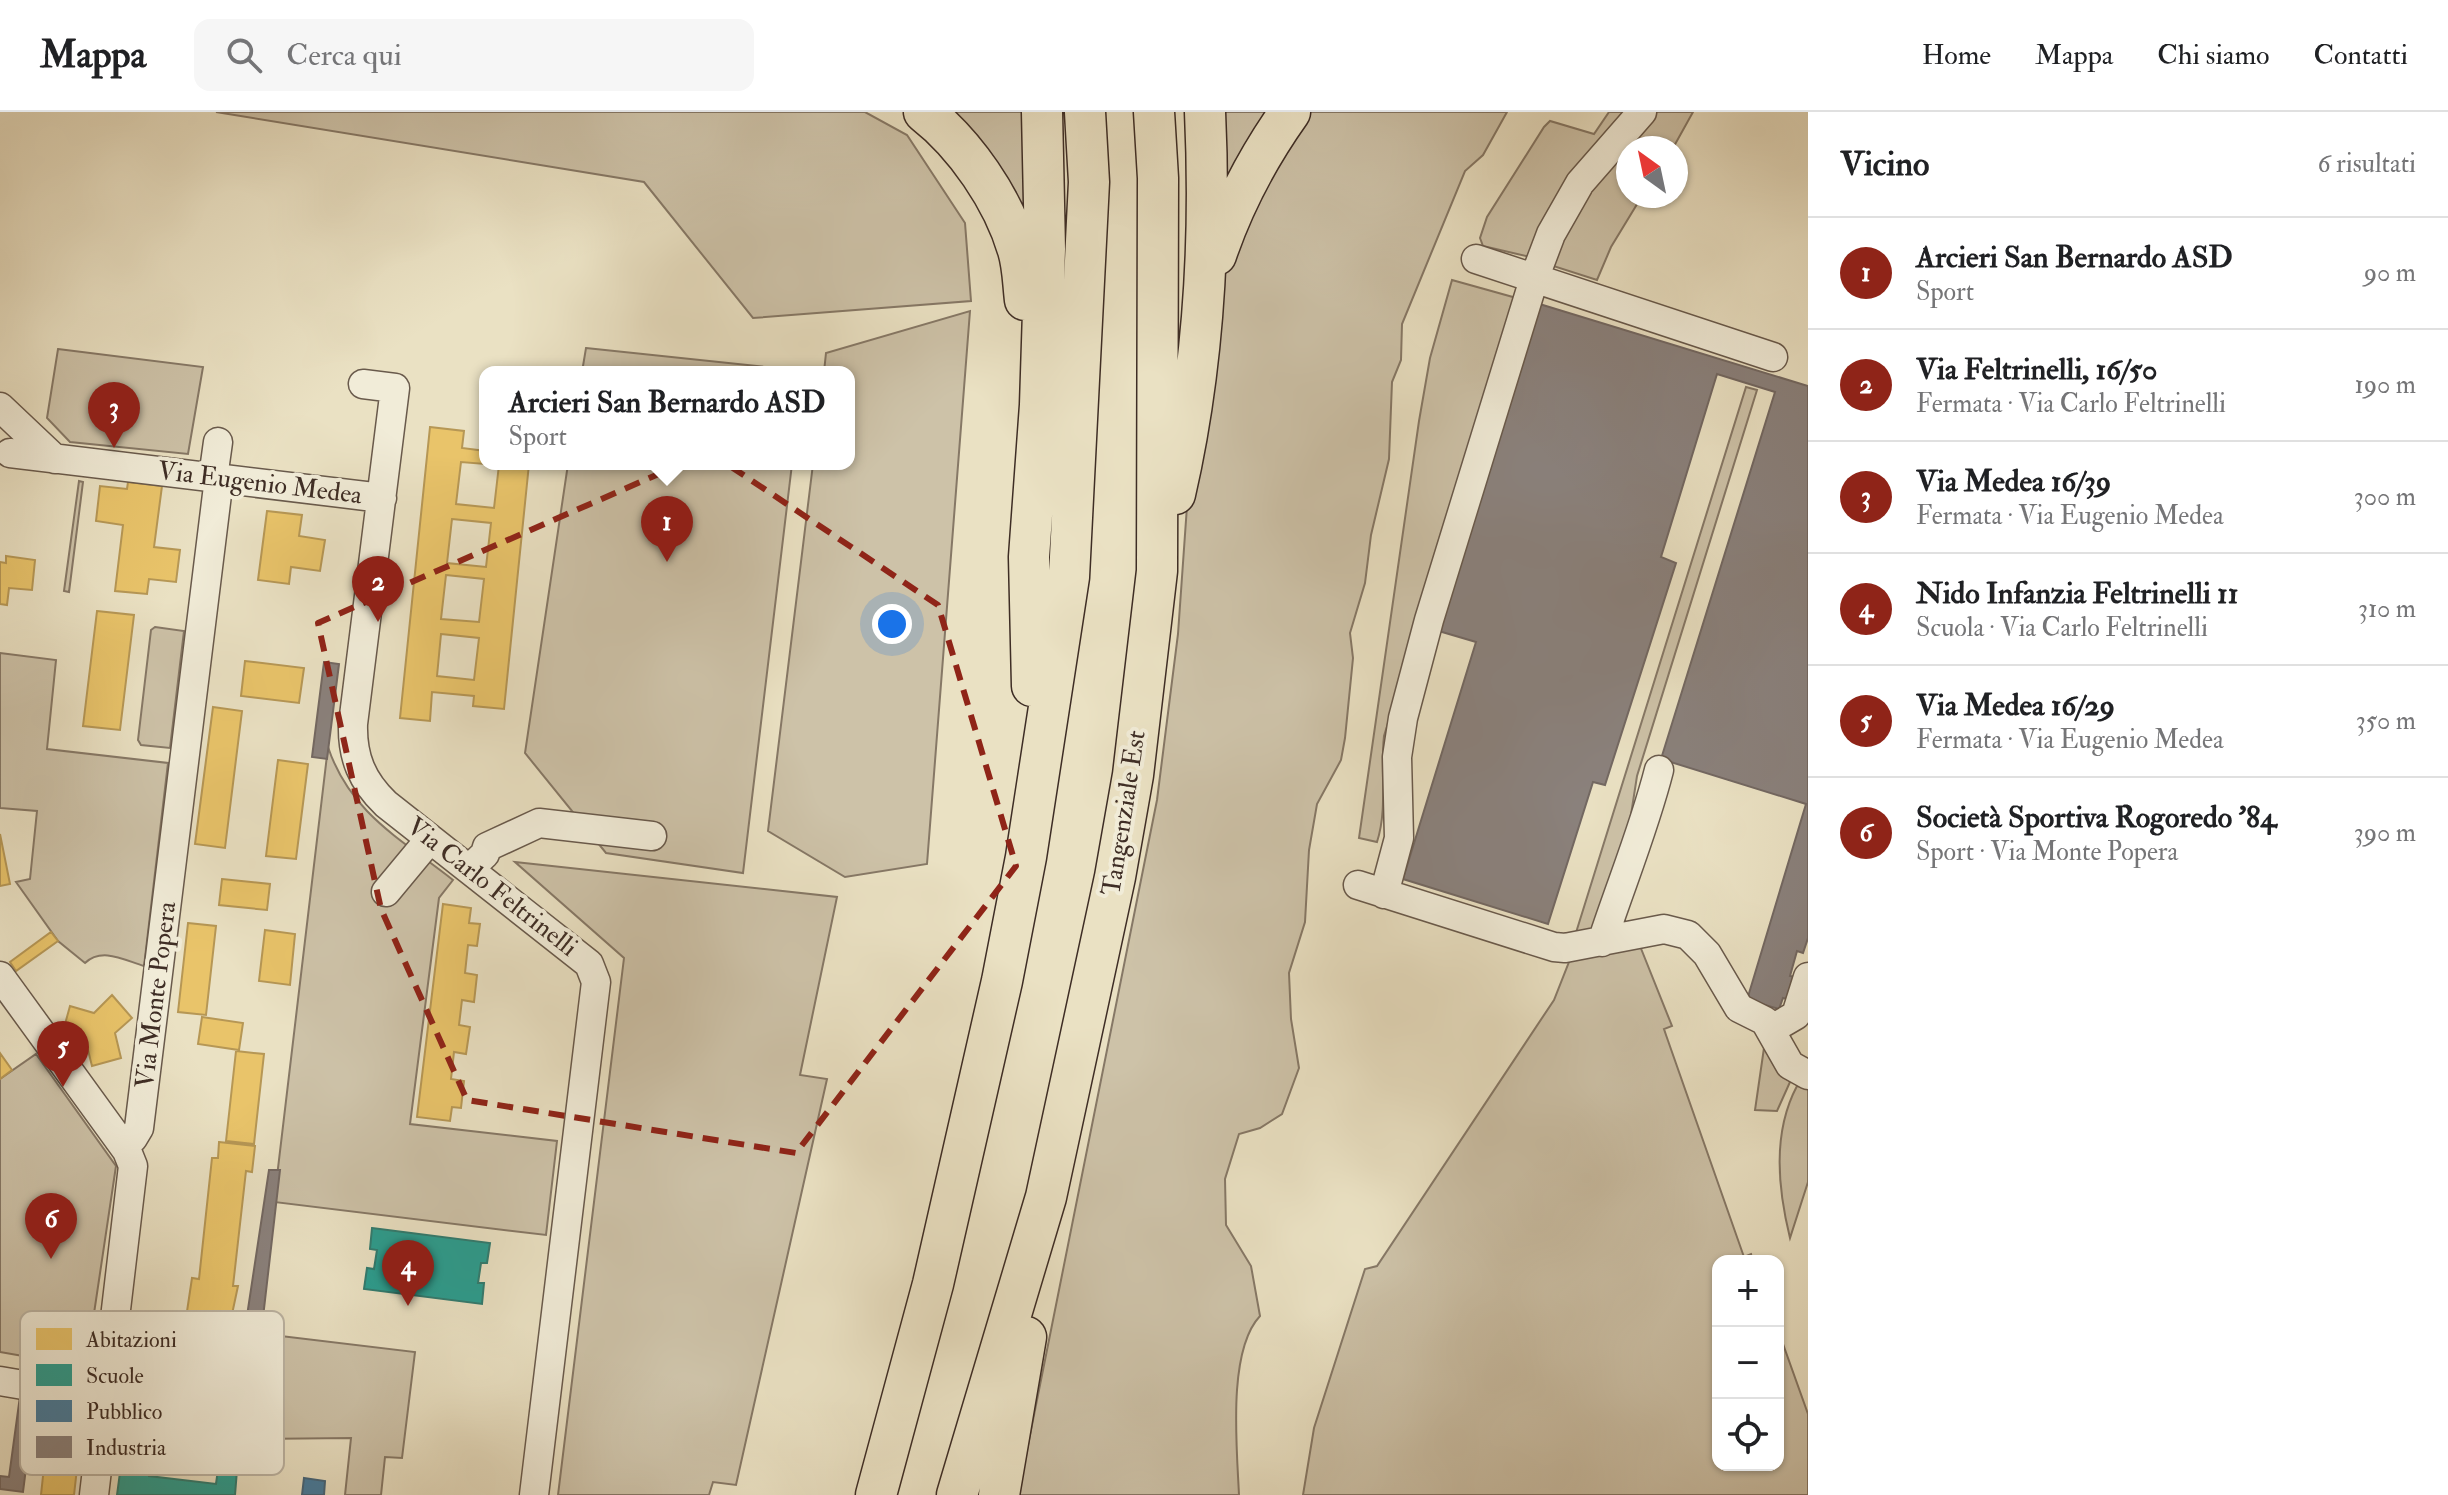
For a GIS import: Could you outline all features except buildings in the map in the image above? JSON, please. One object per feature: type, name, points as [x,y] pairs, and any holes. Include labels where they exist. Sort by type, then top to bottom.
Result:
[{"type":"highway","points":[[924,112],[948,131],[994,196],[1018,251],[1040,405]]},
{"type":"highway","points":[[1026,857],[1033,646],[1029,557],[1040,405],[1045,249],[1042,112]]},
{"type":"highway","points":[[876,1495],[933,1284],[1026,857],[1069,577],[1089,182],[1085,112]]},
{"type":"highway","name":"Tangenziale Est","points":[[957,1495],[1046,1197],[1115,877],[1133,775],[1157,571],[1158,178],[1154,112]]},
{"type":"highway","points":[[1157,571],[1188,434],[1206,285],[1205,112]]},
{"type":"highway","points":[[1206,285],[1231,210],[1263,150],[1290,112]]},
{"type":"highway","points":[[999,1495],[1046,1197]]},
{"type":"street","points":[[1642,112],[1580,183],[1551,234],[1534,279],[1429,620],[1403,718],[1397,757],[1399,838],[1371,890],[1554,947],[1602,942],[1664,929],[1688,935],[1707,954],[1739,1008],[1772,1029],[1790,1065],[1808,1075]]},
{"type":"street","points":[[1476,259],[1773,357]]},
{"type":"street","name":"Via Carlo Feltrinelli","points":[[363,384],[395,388],[352,743],[363,777],[374,792],[430,839],[589,964],[597,989],[534,1495]]},
{"type":"street","points":[[5,458],[18,430],[7,414]]},
{"type":"street","points":[[7,414],[55,459]]},
{"type":"street","points":[[216,478],[218,442]]},
{"type":"street","name":"Via Eugenio Medea","points":[[5,458],[55,459],[382,498]]},
{"type":"street","name":"Via Monte Popera","points":[[119,1140],[133,1138],[139,1128],[216,478]]},
{"type":"street","points":[[1602,942],[1626,868],[1644,829],[1659,770]]},
{"type":"street","points":[[469,869],[485,854],[487,847],[539,823],[652,836]]},
{"type":"street","points":[[386,892],[430,839]]},
{"type":"street","points":[[0,976],[131,1159],[133,1174],[117,1311]]},
{"type":"street","points":[[1772,1029],[1796,1015],[1808,977]]},
{"type":"street","points":[[0,1381],[20,1384]]},
{"type":"street","points":[[94,1495],[96,1475]]},
{"type":"highlighted area","points":[[709,452],[938,605],[1016,866],[796,1153],[467,1100],[381,909],[318,623]]},
{"type":"shaded area","points":[[216,112],[865,112],[907,135],[965,223],[971,301],[753,318],[644,182]]},
{"type":"shaded area","points":[[937,112],[1028,112],[1032,284]]},
{"type":"shaded area","points":[[1213,112],[1273,112],[1226,189]]},
{"type":"shaded area","points":[[1309,112],[1507,112],[1483,155],[1465,171],[1402,324],[1401,360],[1392,382],[1389,459],[1371,535],[1365,583],[1350,633],[1353,658],[1345,738],[1341,760],[1317,804],[1309,850],[1305,922],[1289,973],[1291,1019],[1299,1068],[1282,1114],[1260,1128],[1239,1134],[1225,1179],[1226,1225],[1251,1266],[1260,1316],[1250,1332],[1238,1376],[1236,1427],[1239,1495],[1018,1495],[1157,800],[1178,634],[1187,506],[1223,279],[1254,189]]},
{"type":"shaded area","points":[[1609,112],[1631,112],[1530,257],[1483,246],[1480,238],[1487,217],[1544,127],[1550,121],[1594,134]]},
{"type":"shaded area","points":[[1657,112],[1693,112],[1680,136],[1635,136]]},
{"type":"shaded area","points":[[1616,158],[1616,208],[1635,208],[1611,247],[1597,280],[1547,264],[1587,190]]},
{"type":"shaded area","points":[[1452,280],[1520,299],[1384,736],[1383,803],[1377,842],[1359,838],[1419,421],[1430,358]]},
{"type":"shaded area","points":[[970,311],[927,864],[845,877],[768,831],[812,470],[855,470],[855,366],[825,366],[826,353]]},
{"type":"shaded area","points":[[586,348],[756,366],[583,366]]},
{"type":"shaded area","points":[[58,349],[203,367],[188,454],[70,442],[47,418]]},
{"type":"shaded area","points":[[1746,387],[1757,390],[1637,776],[1626,847],[1601,929],[1574,939]]},
{"type":"shaded area","points":[[567,470],[791,470],[743,873],[606,853],[525,753]]},
{"type":"shaded area","points":[[79,481],[83,482],[69,592],[64,591]]},
{"type":"shaded area","points":[[155,627],[184,631],[170,748],[141,745],[138,740],[151,630]]},
{"type":"shaded area","points":[[0,653],[56,660],[47,749],[168,763],[144,966],[106,955],[85,963],[58,941],[16,882],[30,879],[37,811],[0,808]]},
{"type":"shaded area","points":[[328,747],[350,790],[379,823],[453,880],[439,898],[410,1124],[557,1141],[546,1235],[274,1202]]},
{"type":"shaded area","points":[[515,862],[837,897],[800,1075],[827,1079],[736,1485],[713,1482],[709,1495],[558,1495],[624,958]]},
{"type":"shaded area","points":[[1640,946],[1672,1026],[1664,1029],[1743,1255],[1712,1255],[1712,1471],[1784,1471],[1784,1347],[1808,1414],[1808,1495],[1303,1495],[1314,1428],[1365,1269],[1377,1266],[1554,1000],[1571,957]]},
{"type":"shaded area","points":[[1765,1041],[1790,1082],[1777,1111],[1755,1110]]},
{"type":"shaded area","points":[[36,1054],[116,1166],[94,1311],[20,1311],[20,1355],[0,1352],[0,1079]]},
{"type":"shaded area","points":[[1797,1086],[1808,1087],[1808,1182],[1790,1238],[1780,1181],[1780,1161],[1784,1123]]},
{"type":"shaded area","points":[[284,1336],[415,1352],[402,1458],[385,1457],[381,1495],[345,1495],[351,1438],[284,1439]]},
{"type":"place","name":"Via Medea 16/39","points":[[114,448]]},
{"type":"place","name":"Arcieri San Bernardo ASD","points":[[667,562]]},
{"type":"place","name":"Via Feltrinelli, 16/50","points":[[378,622]]},
{"type":"place","name":"Via Medea 16/29","points":[[63,1087]]},
{"type":"place","name":"Società Sportiva Rogoredo '84","points":[[51,1259]]},
{"type":"place","name":"Nido Infanzia Feltrinelli 11","points":[[408,1306]]}]
